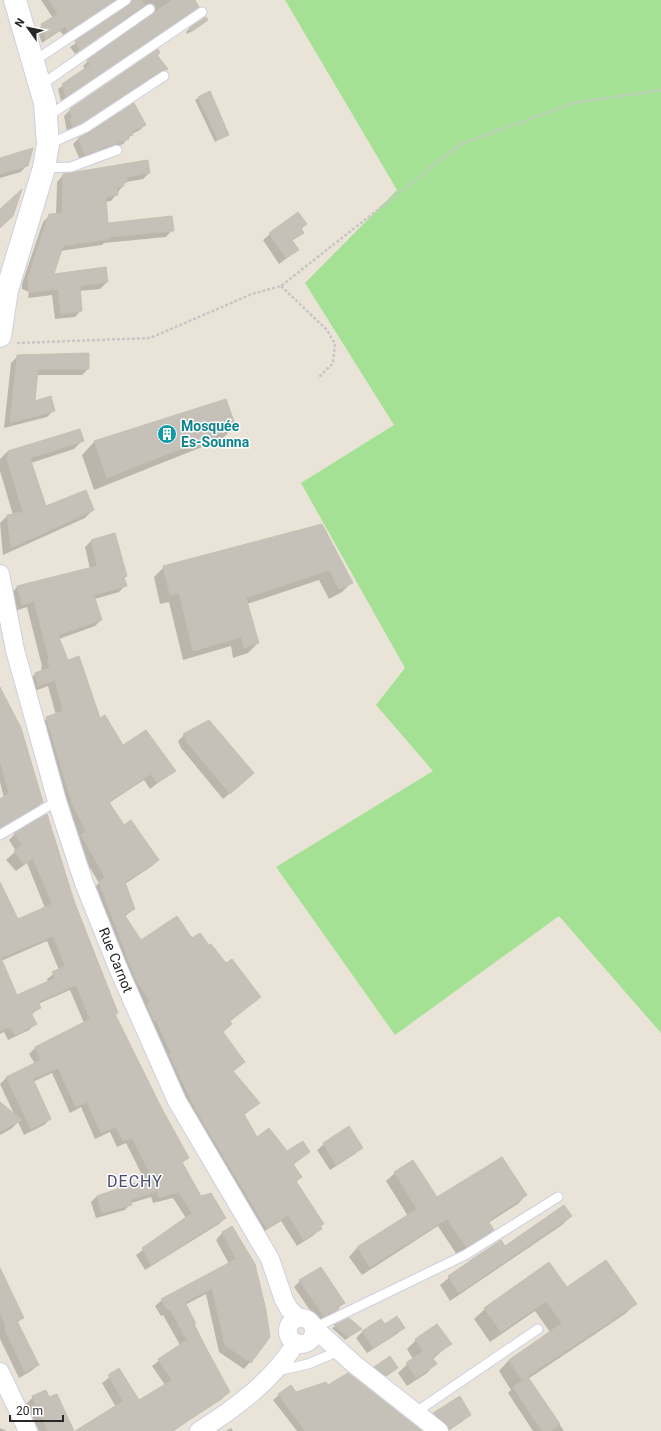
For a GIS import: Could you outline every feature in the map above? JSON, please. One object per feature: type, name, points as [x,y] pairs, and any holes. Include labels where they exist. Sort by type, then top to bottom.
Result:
[{"type":"street","points":[[8,339],[12,269],[44,168],[48,144],[47,117],[41,85],[15,0]]},
{"type":"street","name":"Rue Carnot","points":[[0,574],[15,650],[57,801],[84,883],[118,968],[169,1085],[201,1143],[270,1259],[284,1300],[289,1309],[298,1318]]},
{"type":"street","points":[[314,1328],[314,1334],[310,1341],[304,1344],[296,1343],[290,1338],[288,1330],[291,1323],[298,1318],[308,1320],[314,1328],[339,1351],[439,1431]]},
{"type":"street","points":[[199,1431],[245,1399],[276,1372],[296,1343]]},
{"type":"street","points":[[0,1372],[28,1431]]},
{"type":"lane","points":[[34,61],[126,0]]},
{"type":"lane","points":[[41,85],[150,9]]},
{"type":"lane","points":[[47,117],[202,12]]},
{"type":"lane","points":[[48,144],[85,128],[164,76]]},
{"type":"lane","points":[[44,168],[71,167],[117,150]]},
{"type":"lane","points":[[0,835],[57,801]]},
{"type":"lane","points":[[314,1328],[465,1255],[558,1197]]},
{"type":"lane","points":[[416,1412],[538,1329]]},
{"type":"lane","points":[[276,1372],[308,1364],[339,1351]]},
{"type":"path","points":[[8,339],[150,338],[252,294],[281,286],[461,144],[574,103],[661,90]]},
{"type":"path","points":[[281,286],[327,330],[335,344],[333,363],[318,378]]},
{"type":"green space","points":[[285,0],[661,0],[661,1033],[559,916],[395,1035],[276,867],[433,771],[376,705],[405,668],[301,483],[394,425],[305,283],[397,190]]},
{"type":"building","points":[[49,0],[115,0],[68,31],[65,26],[46,39],[41,24],[58,14]]},
{"type":"building","points":[[132,0],[141,0],[145,5],[80,50],[75,41],[129,5]]},
{"type":"building","points":[[172,0],[195,0],[199,7],[66,97],[62,84],[90,65],[87,60]]},
{"type":"building","points":[[206,17],[208,20],[191,32],[189,28]]},
{"type":"building","points":[[158,49],[160,53],[157,55],[168,69],[161,71],[82,123],[73,127],[70,119],[72,118],[70,109]]},
{"type":"building","points":[[210,91],[229,135],[218,140],[198,97]]},
{"type":"building","points":[[134,103],[146,125],[132,131],[133,135],[128,136],[129,139],[85,155],[78,138]]},
{"type":"building","points":[[33,148],[28,166],[0,174],[0,158]]},
{"type":"building","points":[[148,160],[150,173],[127,177],[127,182],[123,183],[124,186],[117,187],[118,195],[106,197],[108,223],[172,216],[174,231],[109,237],[109,239],[63,246],[54,274],[106,267],[108,282],[80,286],[82,311],[61,314],[58,289],[29,293],[28,277],[49,214],[62,213],[63,174]]},
{"type":"building","points":[[22,189],[13,216],[0,228],[0,209]]},
{"type":"building","points":[[298,212],[307,224],[301,228],[304,233],[292,240],[299,250],[286,258],[269,233]]},
{"type":"building","points":[[89,353],[89,369],[38,369],[35,401],[51,396],[55,411],[10,423],[17,355]]},
{"type":"building","name":"Mosquée Es-Sounna","points":[[226,399],[236,427],[107,478],[94,441]]},
{"type":"building","points":[[80,429],[84,441],[30,458],[46,506],[86,490],[94,510],[11,548],[7,515],[23,512],[7,459],[8,451]]},
{"type":"building","points":[[322,524],[353,583],[339,589],[329,570],[246,598],[259,643],[244,648],[241,637],[193,651],[179,593],[170,595],[163,566]]},
{"type":"building","points":[[115,533],[127,576],[124,577],[127,586],[94,595],[102,620],[58,635],[68,660],[79,656],[100,718],[105,715],[123,745],[146,730],[176,771],[157,783],[151,774],[109,802],[124,825],[131,820],[159,860],[125,882],[135,909],[124,914],[141,940],[177,916],[192,938],[200,933],[226,963],[232,959],[261,997],[230,1021],[232,1024],[223,1032],[245,1062],[233,1071],[260,1103],[244,1114],[257,1137],[269,1128],[287,1151],[303,1141],[310,1152],[293,1164],[302,1177],[296,1181],[324,1224],[320,1226],[322,1229],[304,1240],[288,1215],[267,1229],[196,1110],[169,1054],[171,1053],[156,1020],[154,1021],[147,1004],[150,1002],[135,977],[126,954],[99,882],[105,877],[81,835],[86,832],[72,803],[46,717],[63,711],[55,680],[38,686],[35,673],[50,667],[47,660],[49,659],[34,601],[22,605],[17,586],[97,566],[91,540]]},
{"type":"building","points":[[0,687],[21,728],[43,802],[0,828],[0,799],[9,793],[0,760]]},
{"type":"building","points":[[209,720],[254,773],[230,794],[187,742],[183,734]]},
{"type":"building","points":[[47,814],[74,901],[118,1013],[115,1014],[162,1109],[189,1158],[182,1162],[201,1196],[211,1193],[226,1218],[151,1265],[142,1248],[192,1213],[179,1192],[159,1198],[157,1191],[131,1200],[132,1205],[102,1213],[97,1196],[152,1177],[132,1138],[123,1141],[116,1127],[101,1133],[87,1102],[76,1107],[58,1068],[33,1079],[51,1119],[31,1129],[6,1077],[41,1060],[35,1047],[90,1019],[76,985],[38,1002],[41,1008],[31,1013],[37,1024],[15,1035],[10,1027],[0,1031],[0,882],[18,919],[52,904],[33,858],[24,864],[14,851],[22,845],[14,833]],"holes":[[[53,936],[65,966],[52,972],[55,978],[17,995],[1,958]]]},
{"type":"building","points":[[0,1102],[22,1120],[0,1131]]},
{"type":"building","points":[[349,1126],[363,1148],[336,1165],[323,1143]]},
{"type":"building","points":[[502,1157],[527,1195],[488,1221],[494,1230],[466,1247],[447,1219],[370,1267],[357,1247],[417,1209],[394,1172],[413,1160],[437,1197]]},
{"type":"building","points":[[564,1205],[572,1216],[459,1293],[448,1276],[501,1240],[505,1246]]},
{"type":"building","points":[[232,1226],[255,1264],[266,1310],[270,1337],[251,1363],[225,1345],[212,1288],[185,1302],[196,1324],[192,1322],[230,1392],[173,1431],[75,1431],[123,1401],[108,1375],[119,1368],[139,1400],[172,1380],[158,1359],[187,1340],[170,1309],[168,1310],[161,1299],[236,1259],[222,1232]]},
{"type":"building","points":[[606,1260],[637,1304],[522,1380],[509,1360],[562,1323],[546,1301],[501,1332],[484,1308],[549,1262],[567,1287]]},
{"type":"building","points":[[321,1267],[345,1303],[337,1308],[339,1309],[324,1316],[299,1280]]},
{"type":"building","points":[[0,1268],[24,1318],[17,1321],[39,1365],[25,1372],[4,1328],[6,1326],[0,1313]]},
{"type":"building","points":[[397,1316],[405,1328],[373,1348],[362,1331],[381,1319],[385,1324]]},
{"type":"building","points":[[349,1318],[362,1329],[348,1337],[334,1325]]},
{"type":"building","points":[[437,1324],[452,1344],[432,1357],[437,1364],[416,1378],[406,1363],[423,1351],[415,1339]]},
{"type":"building","points":[[390,1356],[398,1368],[386,1376],[374,1367]]},
{"type":"building","points":[[348,1373],[422,1431],[305,1431],[278,1394],[291,1385],[296,1392],[326,1382],[328,1385]]},
{"type":"building","points":[[528,1377],[560,1424],[550,1431],[542,1431],[513,1387]]},
{"type":"building","points":[[46,1390],[49,1397],[57,1394],[74,1431],[48,1431],[32,1396]]},
{"type":"building","points":[[460,1396],[471,1415],[449,1429],[446,1423],[433,1413]]},
{"type":"place","name":"Mosquée Es-Sounna","points":[[167,434]]},
{"type":"district","name":"DECHY","points":[[135,1181]]}]
